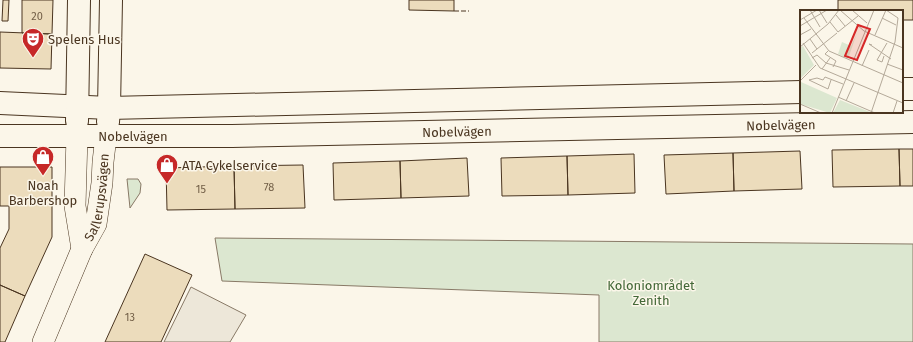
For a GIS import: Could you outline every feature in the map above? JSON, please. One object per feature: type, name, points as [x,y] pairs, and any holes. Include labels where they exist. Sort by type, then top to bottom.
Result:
[{"type":"main road","name":"Sallerupsvägen","points":[[77,136],[79,0]]},
{"type":"main road","name":"Sallerupsvägen","points":[[106,136],[109,108],[111,0]]},
{"type":"main road","points":[[0,103],[109,108],[800,92]]},
{"type":"main road","name":"Nobelvägen","points":[[0,136],[240,136],[913,122]]},
{"type":"street","name":"Sallerupsvägen","points":[[77,136],[75,206],[82,249]]},
{"type":"street","name":"Sallerupsvägen","points":[[43,342],[82,249],[96,224],[102,183],[106,136]]},
{"type":"green space","points":[[127,179],[138,179],[141,184],[140,193],[130,208]]},
{"type":"green space","name":"Koloniområdet Zenith","points":[[215,238],[913,244],[913,342],[599,342],[599,295],[222,281]]},
{"type":"shaded area","points":[[191,287],[246,315],[230,342],[164,342]]},
{"type":"building","points":[[3,0],[9,0],[8,21],[2,21]]},
{"type":"building","points":[[22,0],[53,0],[52,34],[22,33]]},
{"type":"building","points":[[409,0],[454,0],[454,11],[409,10]]},
{"type":"building","points":[[838,0],[913,0],[913,20],[903,20],[903,10],[838,10]]},
{"type":"building","points":[[0,32],[52,34],[51,69],[0,68]]},
{"type":"building","points":[[899,149],[900,186],[833,187],[832,150]]},
{"type":"building","points":[[899,149],[913,149],[913,186],[900,186]]},
{"type":"building","points":[[800,151],[802,189],[734,191],[733,153]]},
{"type":"building","points":[[733,153],[734,191],[666,194],[664,155]]},
{"type":"building","points":[[634,154],[635,193],[568,195],[567,156]]},
{"type":"building","points":[[567,156],[568,195],[502,196],[501,158]]},
{"type":"building","points":[[467,158],[469,196],[401,198],[400,161]]},
{"type":"building","points":[[400,161],[401,198],[334,200],[333,163]]},
{"type":"building","points":[[303,165],[305,208],[235,209],[234,166]]},
{"type":"building","points":[[234,166],[235,209],[167,210],[166,168]]},
{"type":"building","points":[[0,167],[52,167],[52,237],[25,296],[0,285],[0,248],[9,229],[9,206],[0,206]]},
{"type":"building","points":[[145,254],[192,275],[161,342],[105,342]]},
{"type":"building","points":[[0,285],[25,296],[5,342],[0,342]]},
{"type":"fence","points":[[454,11],[469,11]]},
{"type":"place","name":"Spelens Hus","points":[[33,58]]},
{"type":"place","name":"Noah Barbershop","points":[[43,176]]},
{"type":"place","name":"ATA Cykelservice","points":[[167,184]]}]
